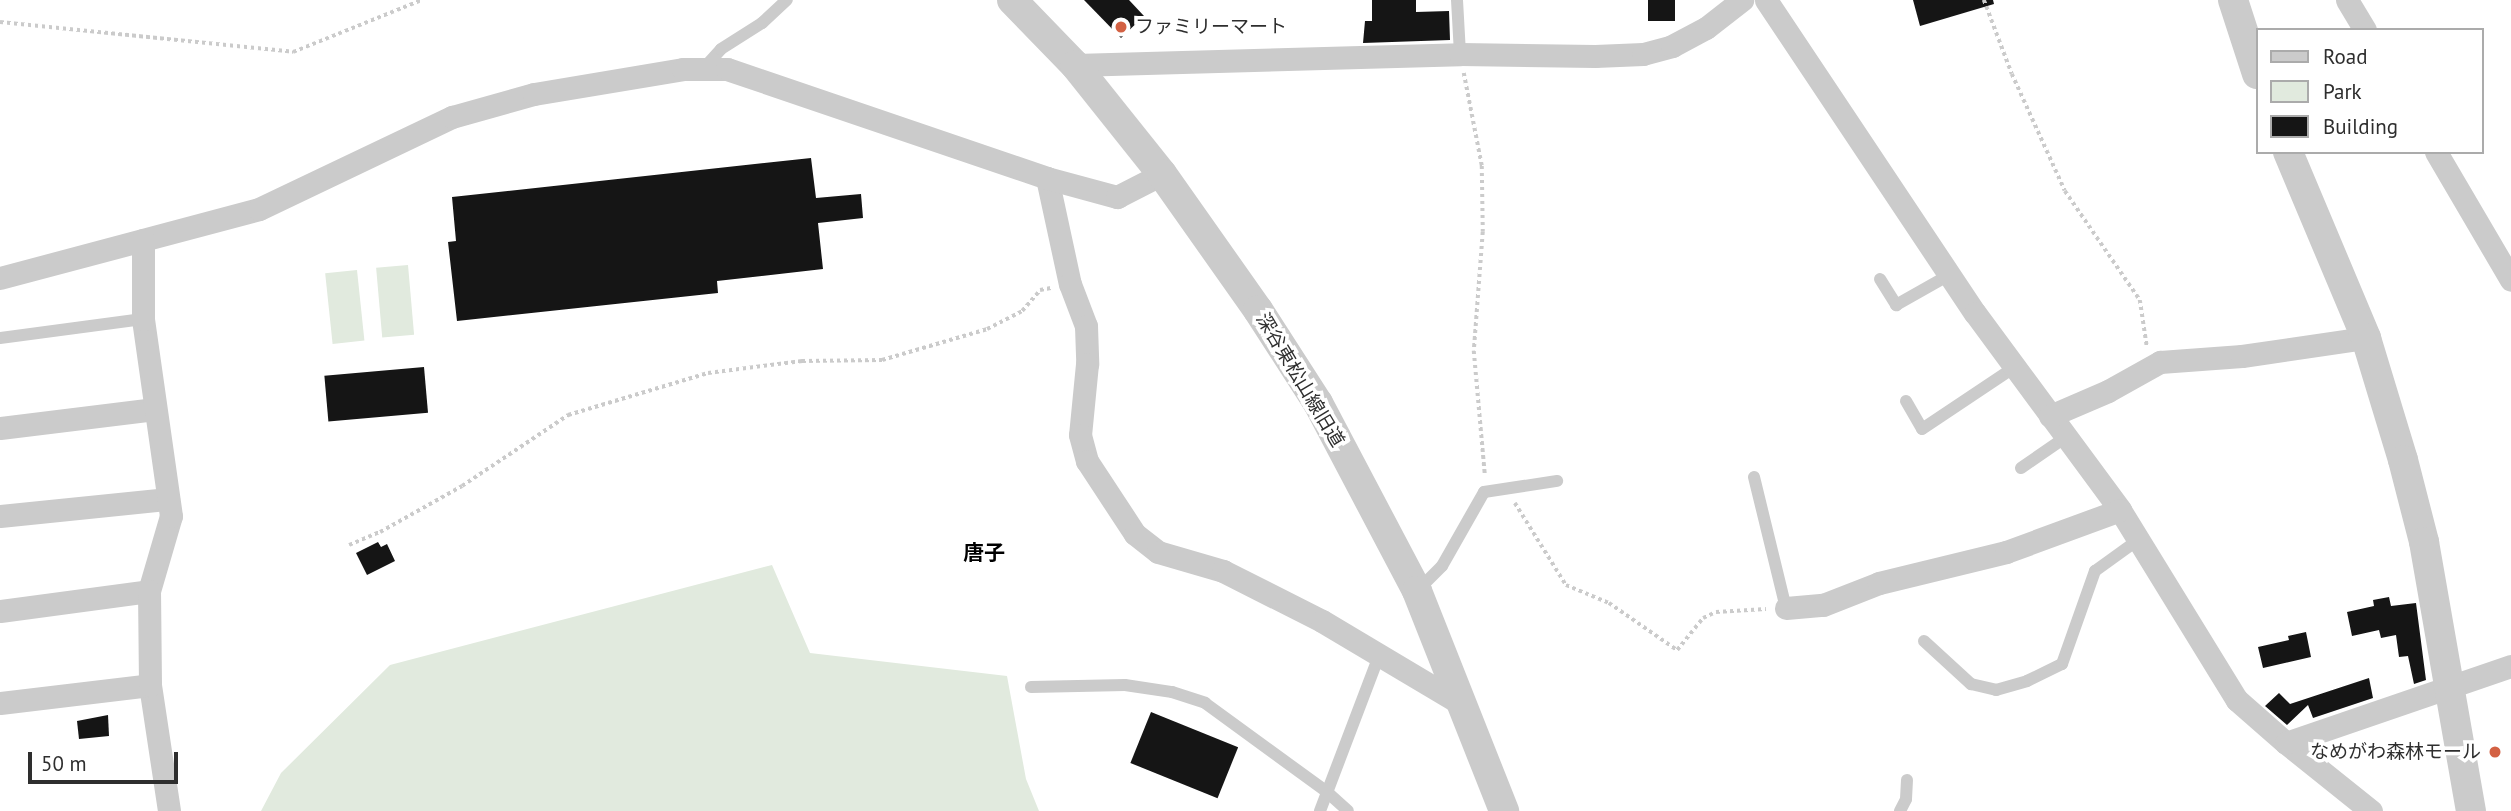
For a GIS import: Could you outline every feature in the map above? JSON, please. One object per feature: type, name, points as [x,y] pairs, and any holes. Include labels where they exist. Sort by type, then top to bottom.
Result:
[{"type":"street","name":"深谷東松山線旧道","points":[[1012,0],[1075,65],[1162,174],[1258,310],[1318,403],[1417,591],[1504,811]]},
{"type":"street","points":[[1075,65],[1460,54],[1643,54],[1672,46],[1706,28],[1742,0]]},
{"type":"street","points":[[1766,0],[1949,275],[2120,510],[2237,700],[2371,811]]},
{"type":"street","points":[[2233,0],[2256,71]]},
{"type":"street","points":[[2347,0],[2364,28]]},
{"type":"street","points":[[0,278],[260,209],[452,117],[558,89],[682,69],[727,69],[1047,178],[1117,197],[1162,174]]},
{"type":"street","points":[[2289,154],[2366,338],[2424,542],[2451,686],[2470,811]]},
{"type":"street","points":[[2437,154],[2511,280]]},
{"type":"street","points":[[1047,178],[1070,284],[1086,326],[1087,364],[1080,435],[1087,461],[1135,534],[1158,552],[1223,571],[1322,621],[1463,705]]},
{"type":"street","points":[[143,240],[143,319],[171,516],[149,591],[150,685],[169,811]]},
{"type":"street","points":[[2050,416],[2108,391],[2150,366],[2366,338]]},
{"type":"street","points":[[0,428],[155,409]]},
{"type":"street","points":[[0,516],[168,499]]},
{"type":"street","points":[[1786,608],[1823,605],[1879,583],[2006,552],[2120,510]]},
{"type":"street","points":[[0,611],[149,591]]},
{"type":"street","points":[[2286,743],[2511,666]]},
{"type":"street","points":[[0,703],[150,685]]},
{"type":"lane","points":[[704,69],[721,49],[762,23],[787,0]]},
{"type":"lane","points":[[1457,0],[1460,54]]},
{"type":"lane","points":[[1880,279],[1896,305],[1949,275]]},
{"type":"lane","points":[[0,338],[143,319]]},
{"type":"lane","points":[[1906,401],[1922,429],[2015,367]]},
{"type":"lane","points":[[2021,468],[2066,437]]},
{"type":"lane","points":[[1754,477],[1786,608]]},
{"type":"lane","points":[[1417,591],[1442,566],[1484,492],[1557,481]]},
{"type":"lane","points":[[1924,641],[1971,684],[1996,690],[2027,681],[2062,664],[2095,571],[2138,540]]},
{"type":"lane","points":[[1320,811],[1379,656]]},
{"type":"lane","points":[[1031,687],[1125,685],[1172,692],[1205,703],[1327,792],[1348,811]]},
{"type":"lane","points":[[1900,811],[1906,799],[1907,780]]},
{"type":"path","points":[[0,22],[293,52],[422,0]]},
{"type":"path","points":[[1984,0],[2012,75],[2065,191],[2140,300],[2150,366]]},
{"type":"path","points":[[1460,54],[1482,166],[1483,232],[1475,351],[1486,467],[1484,492]]},
{"type":"path","points":[[349,545],[380,532],[462,486],[568,415],[708,373],[802,361],[882,360],[987,328],[1022,311],[1041,290],[1070,284]]},
{"type":"path","points":[[1507,489],[1566,585],[1609,603],[1677,650],[1703,618],[1716,612],[1786,608]]},
{"type":"green space","points":[[408,265],[414,335],[382,338],[376,268]]},
{"type":"green space","points":[[357,270],[364,341],[333,344],[325,273]]},
{"type":"green space","points":[[772,565],[810,653],[1007,676],[1026,779],[1039,811],[261,811],[281,773],[390,665]]},
{"type":"building","name":"ファミリーマート","points":[[1084,0],[1129,0],[1144,16],[1121,38]]},
{"type":"building","points":[[1372,0],[1416,0],[1416,12],[1449,11],[1450,40],[1363,43],[1365,21],[1372,21]]},
{"type":"building","points":[[1648,0],[1675,0],[1675,21],[1648,21]]},
{"type":"building","points":[[1913,0],[1993,0],[1994,4],[1920,26]]},
{"type":"building","points":[[811,158],[816,198],[861,194],[863,218],[818,223],[823,269],[717,281],[718,293],[457,321],[448,242],[456,241],[452,197]]},
{"type":"building","points":[[424,367],[428,413],[328,422],[324,376]]},
{"type":"building","points":[[378,542],[381,547],[387,544],[395,561],[367,575],[356,553]]},
{"type":"building","points":[[2389,597],[2391,606],[2416,603],[2426,680],[2414,684],[2408,656],[2399,657],[2396,635],[2381,638],[2379,630],[2352,636],[2347,612],[2374,606],[2373,600]]},
{"type":"building","points":[[2306,632],[2311,657],[2263,668],[2258,647],[2289,640],[2288,636]]},
{"type":"building","points":[[2369,678],[2373,698],[2313,718],[2308,705],[2287,725],[2265,706],[2279,693],[2290,704]]},
{"type":"building","points":[[1151,712],[1238,747],[1218,798],[1130,763]]},
{"type":"building","points":[[108,715],[109,736],[79,739],[77,721]]},
{"type":"place","name":"ファミリーマート","points":[[1121,27]]},
{"type":"place","name":"なめがわ森林モール","points":[[2495,752]]},
{"type":"district","name":"唐子","points":[[984,553]]}]
